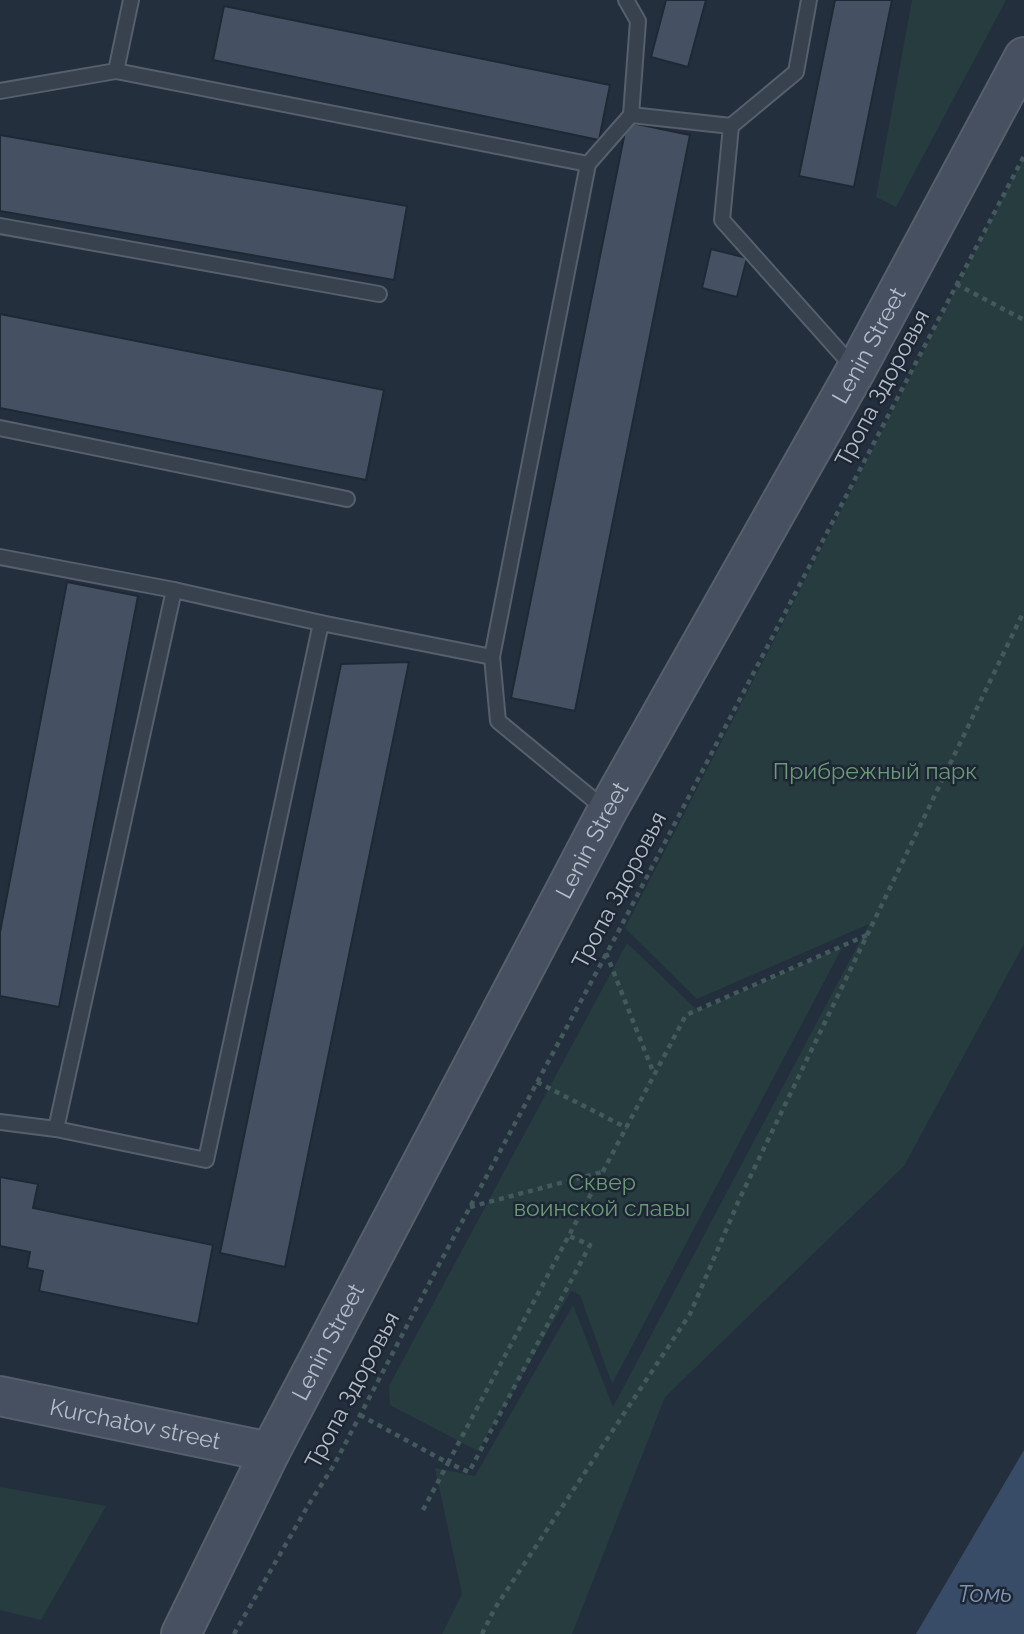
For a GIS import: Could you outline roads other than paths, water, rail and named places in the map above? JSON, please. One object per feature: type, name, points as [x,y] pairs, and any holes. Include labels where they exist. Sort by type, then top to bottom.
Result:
[{"type":"street","name":"Lenin Street","points":[[181,1634],[270,1452],[607,811],[856,370],[1024,57]]},
{"type":"street","name":"Kurchatov street","points":[[0,1396],[270,1452]]},
{"type":"lane","points":[[116,71],[131,0]]},
{"type":"lane","points":[[607,811],[498,721],[492,657],[588,164],[631,115],[638,22],[626,0]]},
{"type":"lane","points":[[631,115],[730,126],[796,72],[809,0]]},
{"type":"lane","points":[[0,91],[116,71],[588,164]]},
{"type":"lane","points":[[730,126],[722,220],[856,370]]},
{"type":"lane","points":[[0,226],[379,294]]},
{"type":"lane","points":[[0,428],[347,499]]},
{"type":"lane","points":[[0,557],[174,590],[492,657]]},
{"type":"lane","points":[[56,1129],[174,590]]},
{"type":"lane","points":[[0,1122],[56,1129],[205,1160],[321,623]]},
{"type":"water","name":"Томь","points":[[1024,1450],[1024,1634],[916,1634]]},
{"type":"park label","name":"Прибрежный парк","points":[[875,771]]},
{"type":"park label","name":"Сквер воинской славы","points":[[602,1195]]}]
